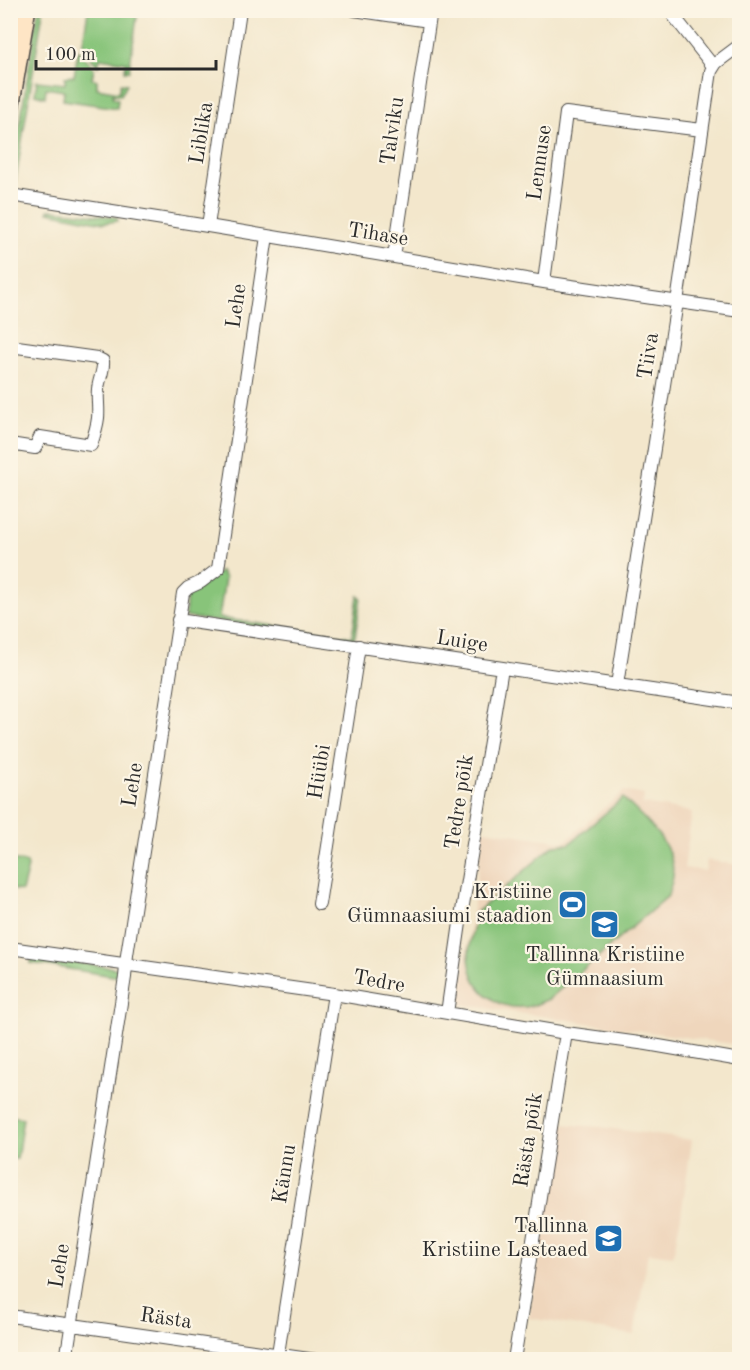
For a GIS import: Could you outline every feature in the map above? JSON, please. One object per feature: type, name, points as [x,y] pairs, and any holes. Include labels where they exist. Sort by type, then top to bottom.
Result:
[{"type":"main road","points":[[10,112],[27,10]]},
{"type":"street","name":"Liblika","points":[[208,226],[240,10]]},
{"type":"street","points":[[354,10],[430,16]]},
{"type":"street","points":[[669,10],[713,66],[740,45]]},
{"type":"street","name":"Talviku","points":[[394,257],[430,16]]},
{"type":"street","name":"Tiiva","points":[[617,685],[713,66]]},
{"type":"street","name":"Lennuse","points":[[544,282],[566,113],[702,130]]},
{"type":"street","name":"Tihase","points":[[10,195],[544,282],[740,311]]},
{"type":"street","name":"Lehe","points":[[66,1359],[178,620],[183,593],[218,569],[267,236]]},
{"type":"street","points":[[10,346],[96,358],[103,361],[104,369],[100,378],[98,417],[91,445],[40,437],[35,448],[10,444]]},
{"type":"street","name":"Luige","points":[[178,620],[740,703]]},
{"type":"street","name":"Hüübi","points":[[319,904],[359,646]]},
{"type":"street","name":"Tedre põik","points":[[447,1013],[459,923],[501,668]]},
{"type":"street","name":"Tedre","points":[[10,948],[334,994],[740,1060]]},
{"type":"street","name":"Kännu","points":[[277,1357],[334,994]]},
{"type":"street","name":"Rästa põik","points":[[514,1359],[566,1033]]},
{"type":"street","name":"Rästa","points":[[10,1316],[277,1357],[316,1359]]},
{"type":"street","points":[[738,1359],[740,1351]]},
{"type":"shaded area","name":"Tallinna Kristiine Gümnaasium","points":[[624,791],[644,795],[643,804],[692,812],[684,868],[705,871],[707,860],[739,865],[739,1045],[459,1004],[484,830],[564,842]]},
{"type":"shaded area","name":"Tallinna Kristiine Lasteaed","points":[[559,1124],[600,1127],[692,1140],[673,1256],[648,1253],[634,1335],[529,1318]]},
{"type":"green space","points":[[38,11],[43,11],[14,190],[11,185],[12,173]]},
{"type":"green space","points":[[88,11],[133,11],[137,17],[129,71],[125,71],[126,62],[100,58],[98,66],[82,48]]},
{"type":"green space","points":[[78,50],[94,68],[92,79],[97,80],[97,88],[119,92],[121,83],[127,84],[121,95],[113,94],[113,98],[118,99],[117,108],[63,100],[64,91],[46,88],[45,97],[35,94],[37,81],[65,84],[65,77],[74,76]]},
{"type":"green space","points":[[49,210],[114,217],[118,221],[104,223],[48,212]]},
{"type":"green space","points":[[221,571],[225,578],[219,618],[352,637],[358,596],[361,597],[355,637],[353,640],[185,617],[187,596]]},
{"type":"green space","name":"Kristiine Gümnaasiumi staadion","points":[[623,798],[664,843],[673,865],[673,877],[668,896],[549,999],[519,1007],[496,1002],[480,987],[470,966],[469,948],[477,912],[554,845],[569,844]]},
{"type":"green space","points":[[11,860],[27,863],[22,891],[11,889]]},
{"type":"green space","points":[[36,957],[115,968],[120,977],[30,963]]},
{"type":"green space","points":[[10,1116],[23,1118],[17,1159],[11,1159]]},
{"type":"place","name":"Kristiine Gümnaasiumi staadion","points":[[573,904]]},
{"type":"place","name":"Tallinna Kristiine Gümnaasium","points":[[605,924]]},
{"type":"place","name":"Tallinna Kristiine Lasteaed","points":[[609,1238]]}]
